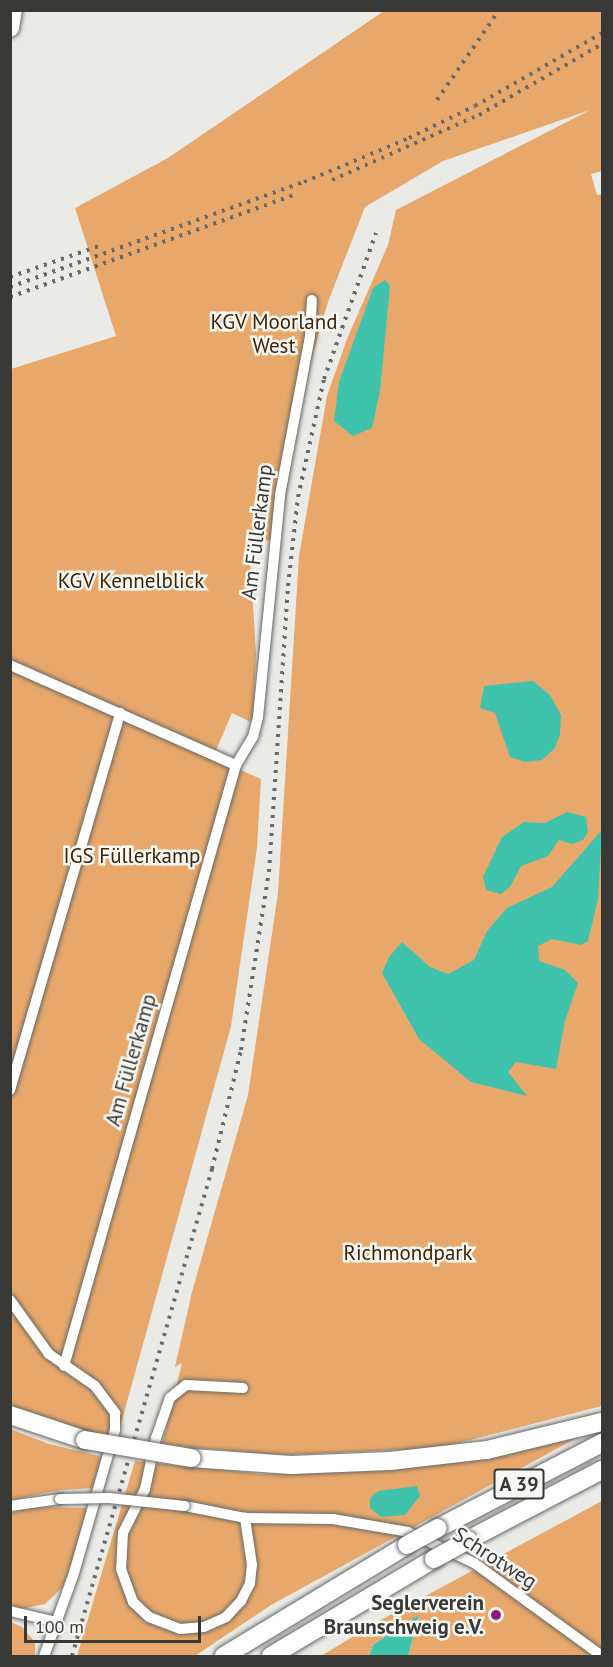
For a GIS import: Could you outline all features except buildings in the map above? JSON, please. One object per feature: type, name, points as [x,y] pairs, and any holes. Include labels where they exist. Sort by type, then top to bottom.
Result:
[{"type":"highway","points":[[10,28],[14,10]]},
{"type":"highway","points":[[10,1415],[85,1440],[191,1458],[291,1465],[390,1461],[487,1450],[603,1422]]},
{"type":"highway","name":"A 39","points":[[224,1656],[407,1545],[603,1443]]},
{"type":"highway","name":"A 39","points":[[271,1656],[434,1559],[603,1470]]},
{"type":"street","name":"Am Füllerkamp","points":[[64,1366],[236,765],[253,737],[258,717],[280,495],[310,336],[312,300]]},
{"type":"street","points":[[10,665],[236,765]]},
{"type":"street","points":[[10,1090],[120,713]]},
{"type":"street","points":[[10,1300],[35,1339],[64,1366],[107,1398],[115,1413],[115,1430],[44,1656]]},
{"type":"street","points":[[243,1388],[186,1385],[170,1398],[158,1430],[145,1489],[123,1533],[121,1569],[133,1602],[149,1617],[180,1629],[204,1627],[226,1617],[241,1601],[250,1583],[252,1566],[245,1518]]},
{"type":"street","name":"Schrotweg","points":[[10,1506],[60,1499],[109,1498],[185,1506],[245,1518],[333,1519],[385,1526],[425,1538],[474,1563],[603,1656]]},
{"type":"street","points":[[10,1611],[56,1622]]},
{"type":"green space","name":"Richmondpark","points":[[384,11],[602,11],[602,171],[591,174],[597,195],[602,194],[602,1406],[439,1448],[285,1455],[162,1445],[182,1363],[175,1367],[192,1292],[248,1095],[278,893],[299,556],[327,396],[347,339],[388,245],[396,210],[590,110],[443,161],[365,207],[328,302],[307,375],[278,540],[249,541],[256,654],[253,723],[232,713],[216,750],[11,661],[11,369],[116,336],[75,208],[168,158]]},
{"type":"green space","name":"IGS Füllerkamp","points":[[10,670],[261,779],[257,848],[231,1026],[117,1438],[55,1425],[11,1406]]},
{"type":"green space","points":[[10,1429],[49,1444],[103,1457],[96,1488],[60,1490],[11,1500]]},
{"type":"green space","points":[[580,1436],[271,1605],[195,1656],[77,1656],[135,1461],[260,1474],[379,1470],[468,1461]]},
{"type":"green space","points":[[602,1501],[602,1656],[408,1656],[419,1616],[373,1645],[369,1656],[321,1656],[377,1622]]},
{"type":"green space","points":[[32,1507],[90,1508],[63,1587],[45,1604],[21,1609],[11,1605],[11,1513]]},
{"type":"green space","points":[[11,1622],[22,1627],[35,1642],[35,1656],[11,1656]]},
{"type":"shaded area","points":[[385,280],[390,286],[380,391],[372,428],[353,436],[334,421],[339,382],[373,288]]},
{"type":"shaded area","points":[[533,681],[550,695],[561,715],[560,734],[555,748],[542,760],[525,762],[510,757],[495,713],[480,708],[484,686]]},
{"type":"shaded area","points":[[567,812],[586,817],[588,832],[583,840],[572,844],[559,840],[548,856],[521,866],[510,887],[501,894],[486,890],[483,877],[502,837],[524,822],[545,823]]},
{"type":"shaded area","points":[[602,830],[598,899],[588,941],[581,945],[552,939],[538,946],[539,961],[565,970],[578,983],[565,1021],[556,1069],[516,1062],[508,1072],[527,1096],[471,1082],[419,1039],[382,973],[389,957],[402,942],[430,967],[448,974],[474,960],[487,931],[507,908],[552,887]]},
{"type":"shaded area","points":[[417,1486],[420,1496],[405,1515],[381,1517],[370,1508],[370,1498],[378,1491]]},
{"type":"shaded area","points":[[419,1615],[408,1656],[369,1656],[373,1645]]},
{"type":"railway","points":[[437,100],[499,10]]},
{"type":"railway","points":[[10,287],[304,182],[409,138],[475,106],[602,33]]},
{"type":"railway","points":[[332,180],[479,115],[602,44]]},
{"type":"railway","points":[[10,297],[296,194]]},
{"type":"railway","points":[[72,1656],[212,1169],[241,1050],[269,872],[288,586],[298,497],[324,379],[376,233]]},
{"type":"railway","points":[[10,277],[99,246]]},
{"type":"place","name":"Seglerverein Braunschweig e.V.","points":[[496,1615]]},
{"type":"park label","name":"KGV Moorland West","points":[[274,334]]},
{"type":"park label","name":"KGV Kennelblick","points":[[131,581]]}]
